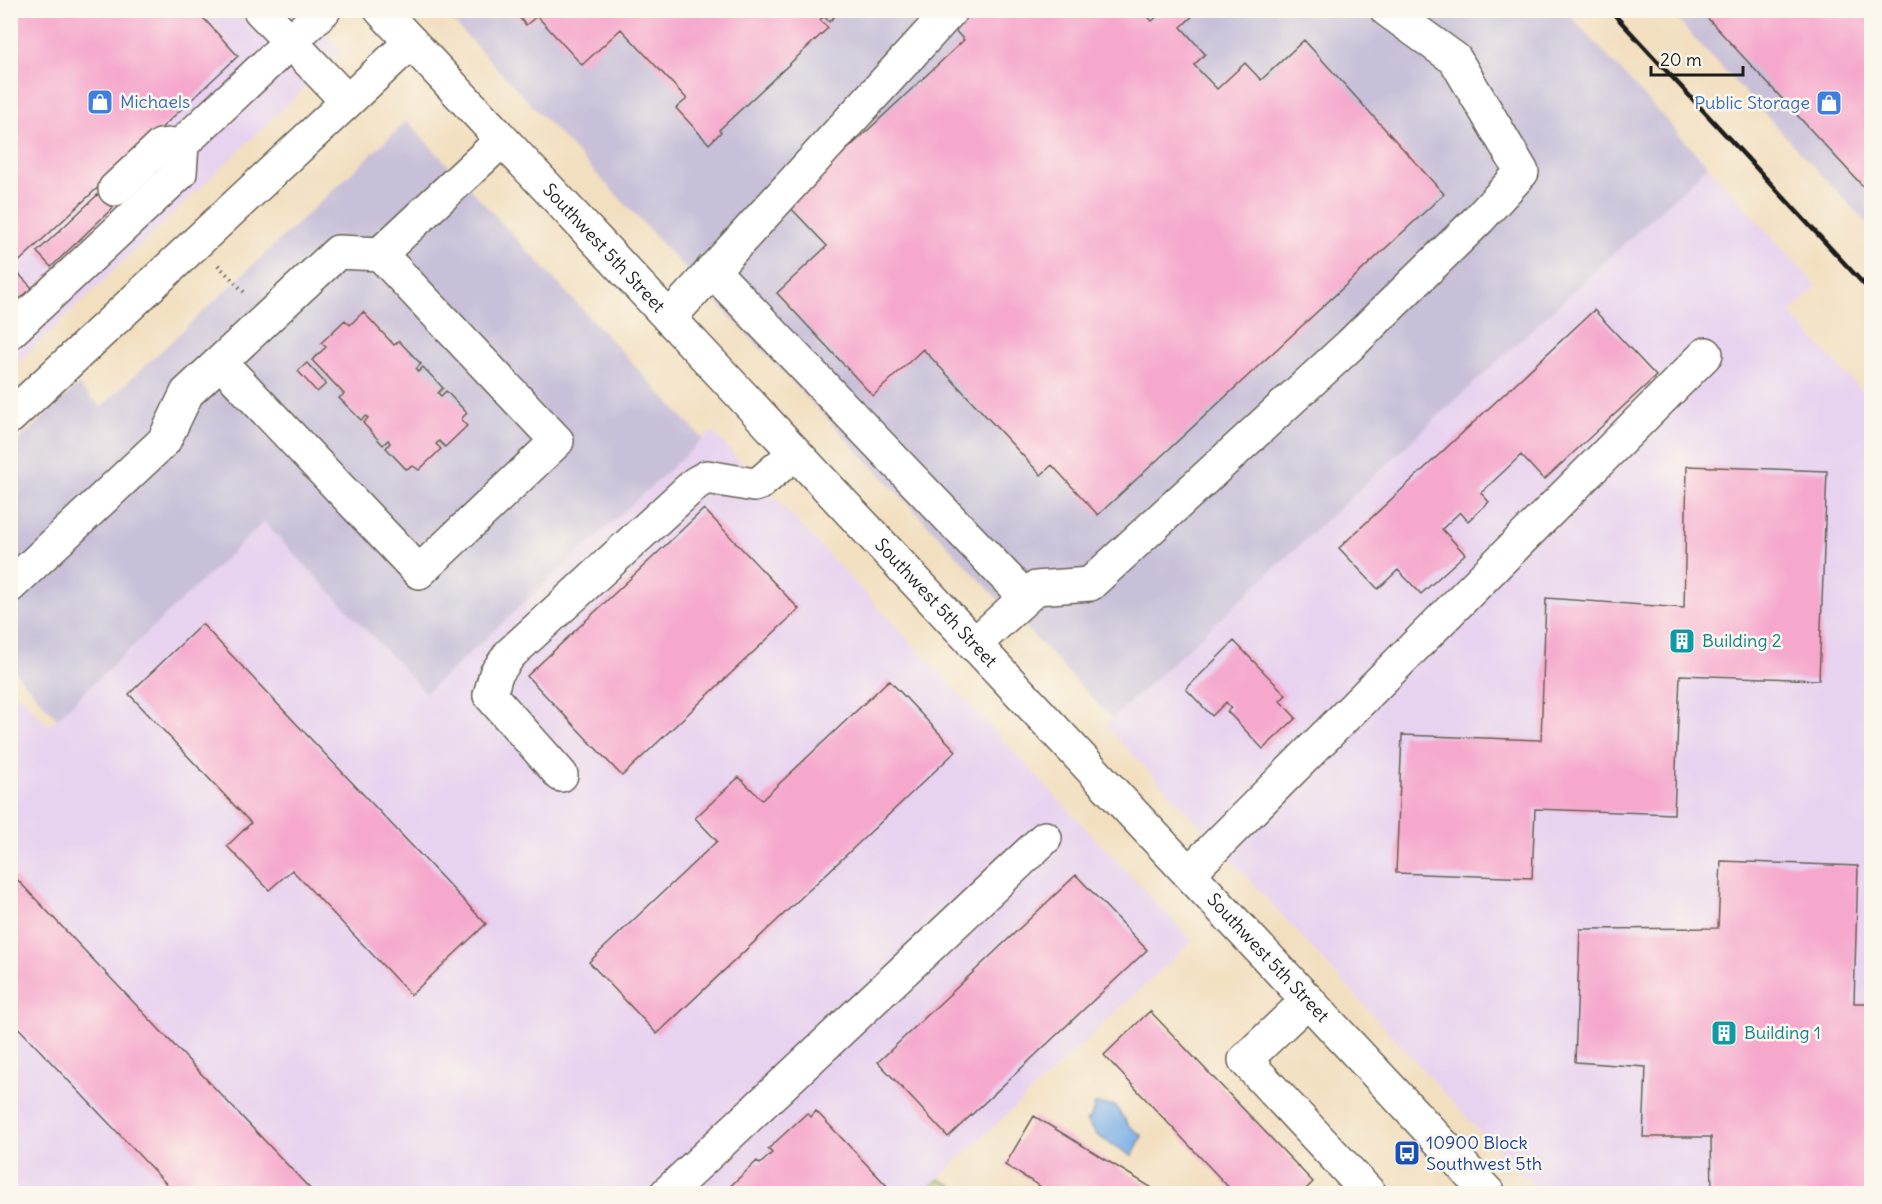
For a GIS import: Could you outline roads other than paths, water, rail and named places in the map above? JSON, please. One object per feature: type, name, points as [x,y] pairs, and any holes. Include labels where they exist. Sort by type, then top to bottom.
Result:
[{"type":"street","points":[[260,10],[347,101]]},
{"type":"street","points":[[115,189],[161,146],[182,144],[324,10]]},
{"type":"street","points":[[669,318],[951,10]]},
{"type":"street","points":[[974,645],[1036,588],[1090,584],[1350,345],[1479,219],[1522,172],[1455,58],[1387,10]]},
{"type":"street","name":"Southwest 5th Street","points":[[383,11],[1489,1194]]},
{"type":"street","points":[[10,417],[411,42]]},
{"type":"street","points":[[380,254],[502,140]]},
{"type":"street","points":[[10,332],[180,173],[182,144]]},
{"type":"street","points":[[10,586],[164,441],[188,393],[338,252],[380,254],[558,441],[419,572],[221,363]]},
{"type":"street","points":[[712,270],[1025,597]]},
{"type":"street","points":[[1189,873],[1706,354]]},
{"type":"street","points":[[561,775],[490,695],[496,674],[510,654],[696,483],[707,477],[754,485],[760,483],[795,453]]},
{"type":"street","points":[[666,1194],[1045,838]]},
{"type":"street","points":[[1308,1000],[1245,1060],[1370,1194]]},
{"type":"water","points":[[1095,1104],[1116,1107],[1129,1126],[1142,1136],[1132,1156],[1098,1136],[1086,1121],[1091,1117]]},
{"type":"railway","points":[[1610,10],[1872,293]]},
{"type":"place","name":"Michaels","points":[[100,102]]},
{"type":"place","name":"Public Storage","points":[[1829,103]]},
{"type":"place","name":"Building 2","points":[[1682,641]]},
{"type":"place","name":"Building 1","points":[[1724,1033]]},
{"type":"place","name":"10900 Block Southwest 5th","points":[[1407,1153]]}]
